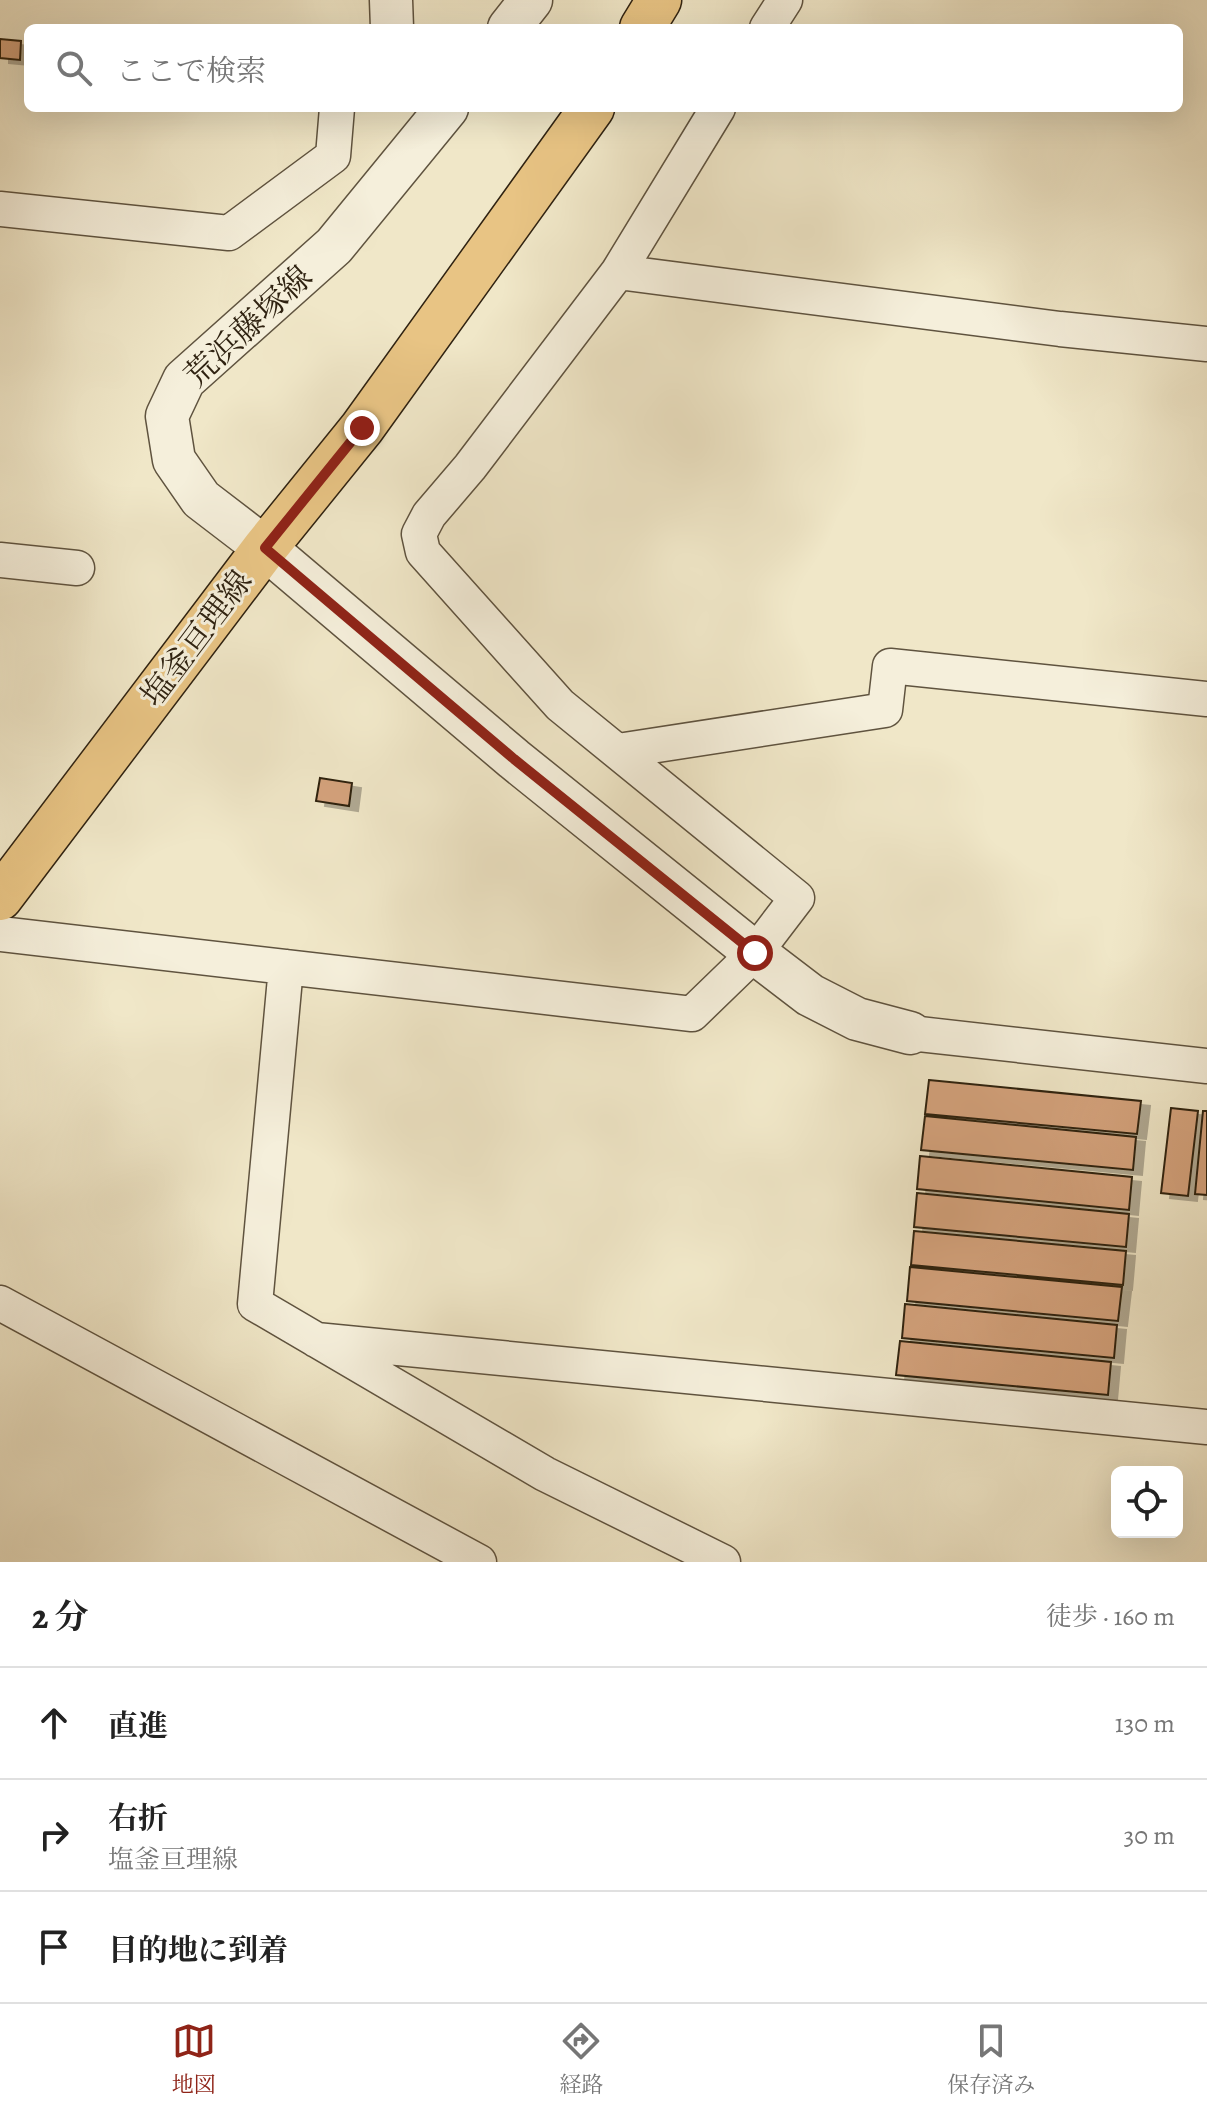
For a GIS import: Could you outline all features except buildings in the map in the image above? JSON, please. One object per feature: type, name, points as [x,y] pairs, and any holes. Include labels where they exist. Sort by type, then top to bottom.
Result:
[{"type":"main road","points":[[644,24],[659,0]]},
{"type":"main road","name":"塩釜亘理線","points":[[0,898],[265,548],[362,428],[589,112]]},
{"type":"street","points":[[391,0],[392,24]]},
{"type":"street","points":[[512,24],[531,0]]},
{"type":"street","points":[[770,24],[785,0]]},
{"type":"street","points":[[0,209],[229,233],[333,156],[337,112]]},
{"type":"street","name":"荒浜藤塚線","points":[[444,112],[334,246],[184,380],[167,416],[174,460],[201,499],[265,548],[514,759],[755,953],[821,1001],[857,1019],[910,1033]]},
{"type":"street","points":[[0,934],[692,1014],[755,953],[797,898],[560,705],[495,629],[443,577],[423,552],[419,534],[429,515],[470,467],[618,272],[716,112]]},
{"type":"street","points":[[618,272],[1060,329],[1207,344]]},
{"type":"street","points":[[0,560],[77,568]]},
{"type":"street","points":[[618,751],[885,710],[890,666],[1207,699]]},
{"type":"street","points":[[286,967],[255,1304],[545,1474],[723,1562]]},
{"type":"street","points":[[910,1033],[1207,1066]]},
{"type":"street","points":[[0,1303],[479,1562]]},
{"type":"street","points":[[316,1340],[1207,1427]]},
{"type":"route","points":[[362,428],[265,548],[514,759],[755,953]]}]
